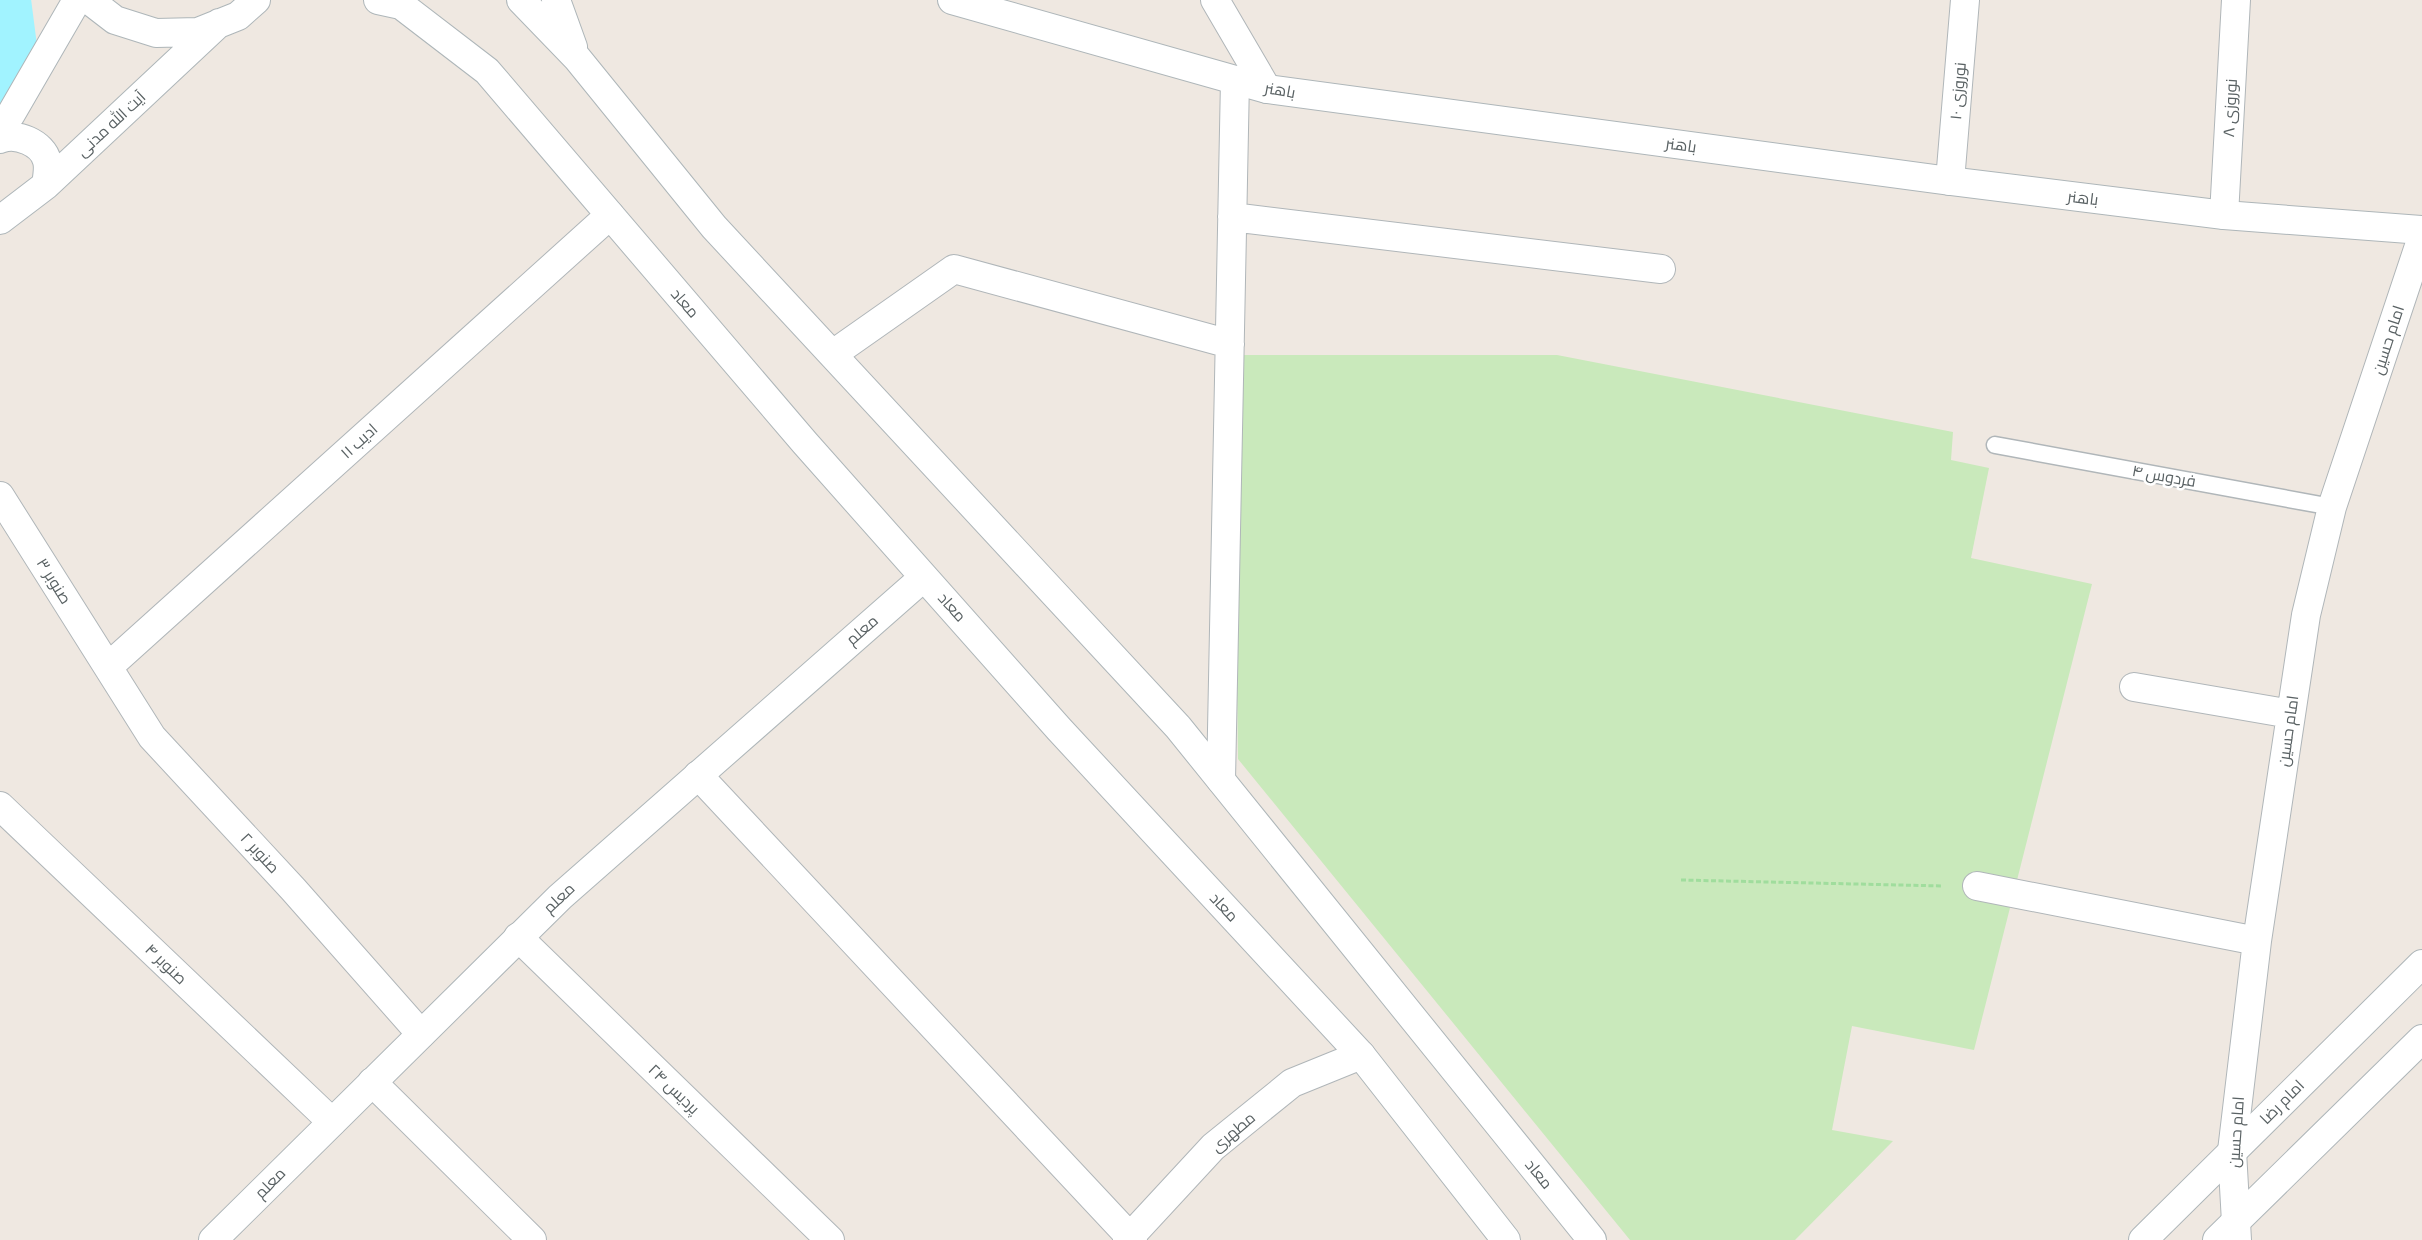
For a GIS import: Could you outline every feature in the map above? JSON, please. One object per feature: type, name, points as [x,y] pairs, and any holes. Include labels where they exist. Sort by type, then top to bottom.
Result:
[{"type":"main road","points":[[0,128],[11,114],[77,0]]},
{"type":"main road","points":[[89,0],[114,20],[156,33],[198,32],[238,16],[256,0]]},
{"type":"main road","name":"معاد","points":[[378,0],[401,6],[487,71],[798,436],[1066,737],[1361,1055],[1506,1240]]},
{"type":"main road","name":"معاد","points":[[521,0],[577,58],[714,227],[1178,727],[1592,1240]]},
{"type":"main road","points":[[556,0],[577,58]]},
{"type":"main road","name":"باهنر","points":[[952,0],[1267,89],[1950,181],[2224,215],[2422,230]]},
{"type":"main road","points":[[1215,0],[1267,89]]},
{"type":"main road","name":"نوروزی ۱۰","points":[[1950,181],[1964,0]]},
{"type":"main road","name":"نوروزی ۸","points":[[2224,215],[2236,0]]},
{"type":"main road","name":"آیت الله مدنی","points":[[0,220],[46,185],[219,23]]},
{"type":"main road","points":[[1221,780],[1235,80]]},
{"type":"main road","points":[[0,139],[9,135],[33,142],[47,160],[46,185]]},
{"type":"main road","name":"ادیب ۱۱","points":[[108,667],[610,215]]},
{"type":"main road","points":[[1232,217],[1661,269]]},
{"type":"main road","name":"امام حسین","points":[[2230,1234],[2232,1151],[2257,941],[2306,615],[2332,506],[2422,237]]},
{"type":"main road","points":[[833,354],[954,269],[1230,344]]},
{"type":"main road","name":"صنوبر ۳","points":[[0,496],[108,667]]},
{"type":"main road","name":"معلم","points":[[215,1239],[560,896],[924,577]]},
{"type":"main road","name":"صنوبر ۲","points":[[108,667],[152,738],[293,889],[421,1034]]},
{"type":"main road","points":[[2134,686],[2291,714]]},
{"type":"main road","points":[[698,775],[1130,1239]]},
{"type":"main road","name":"صنوبر ۴","points":[[1,806],[332,1122]]},
{"type":"main road","points":[[1976,886],[2257,941]]},
{"type":"main road","name":"پردیس ۲۴","points":[[518,937],[830,1240]]},
{"type":"main road","name":"امام رضا","points":[[2143,1240],[2422,964]]},
{"type":"main road","points":[[2230,1234],[2422,1039]]},
{"type":"main road","name":"مطهری","points":[[1130,1239],[1213,1147],[1292,1084],[1361,1055]]},
{"type":"main road","points":[[372,1082],[532,1240]]},
{"type":"lane","name":"فردوس ۴","points":[[1995,445],[2332,506]]},
{"type":"path","points":[[1681,880],[1976,886]]},
{"type":"green space","points":[[1233,355],[1557,355],[1953,432],[1951,460],[1989,468],[1971,558],[2092,584],[1974,1050],[1852,1026],[1832,1130],[1893,1141],[1795,1240],[1630,1240],[1238,759]]},
{"type":"waterway","points":[[0,84],[19,62],[11,0]]}]
